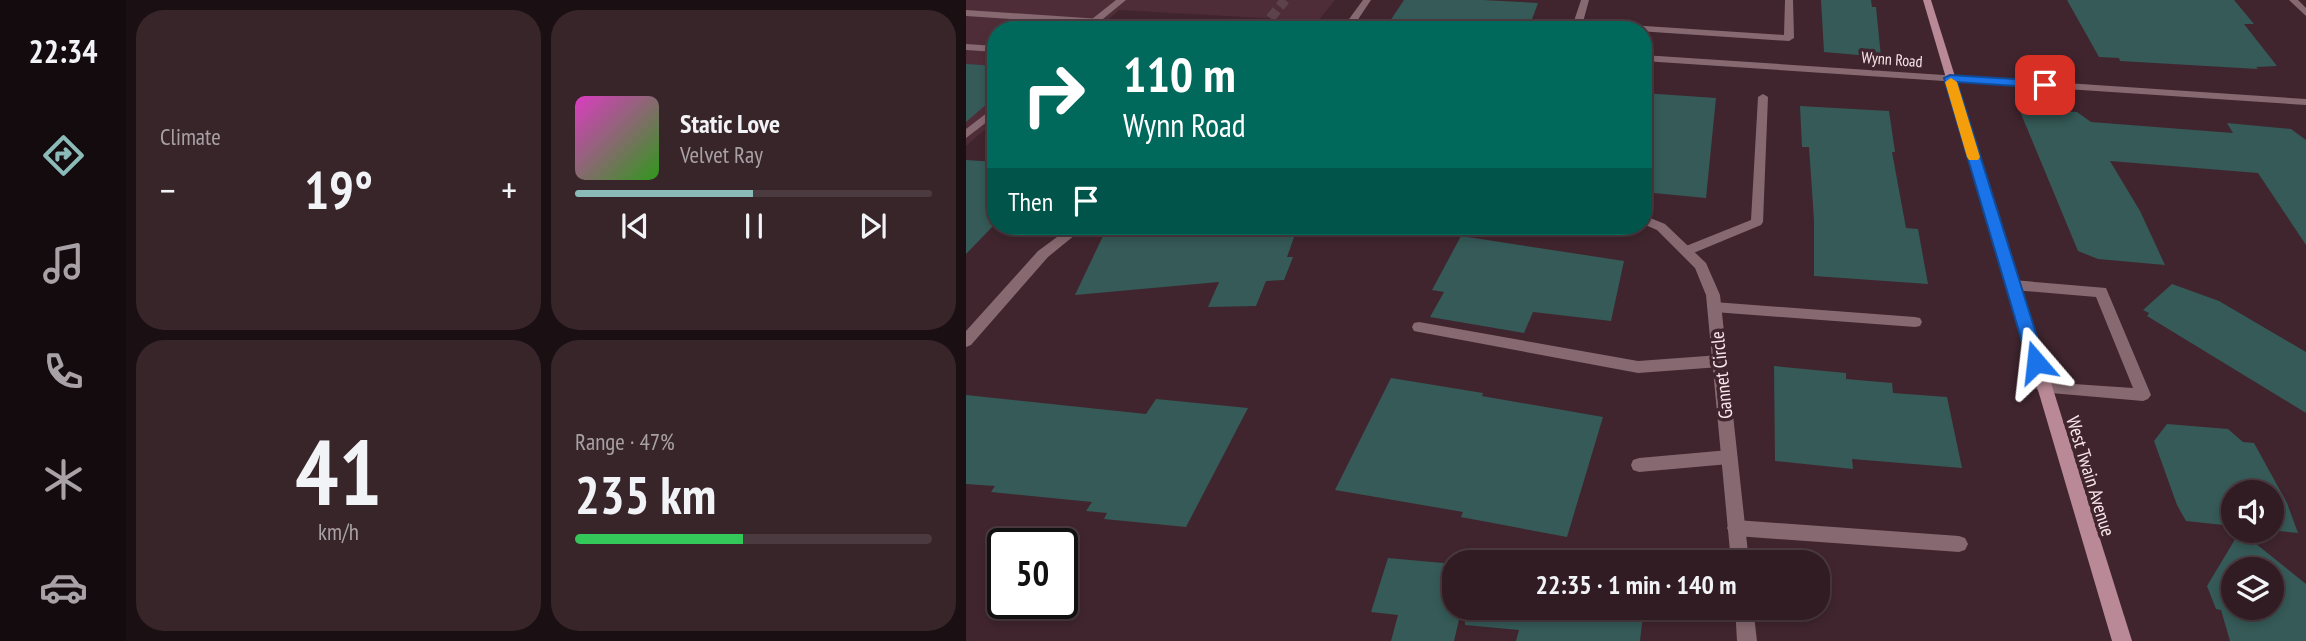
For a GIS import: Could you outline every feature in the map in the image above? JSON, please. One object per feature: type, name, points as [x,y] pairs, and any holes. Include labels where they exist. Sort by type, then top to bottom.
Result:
[{"type":"main road","name":"West Twain Avenue","points":[[1927,0],[2122,641]]},
{"type":"street","points":[[966,13],[1095,21],[1122,0]]},
{"type":"street","points":[[1352,21],[1367,0]]},
{"type":"street","points":[[1579,21],[1585,0]]},
{"type":"street","points":[[1652,28],[1790,38],[1789,0]]},
{"type":"street","points":[[2293,0],[2306,13]]},
{"type":"street","points":[[966,47],[987,48]]},
{"type":"street","name":"Wynn Road","points":[[1652,59],[2306,102]]},
{"type":"street","points":[[1686,251],[1757,222],[1763,97]]},
{"type":"street","points":[[966,135],[987,117]]},
{"type":"street","name":"Gannet Circle","points":[[1652,223],[1661,227],[1700,266],[1713,295],[1739,550]]},
{"type":"street","points":[[966,341],[1043,254],[1068,235]]},
{"type":"street","points":[[2013,285],[2101,292],[2143,394],[2044,388]]},
{"type":"street","points":[[1714,307],[1915,322]]},
{"type":"street","points":[[1419,327],[1638,367],[1720,361]]},
{"type":"street","points":[[1639,466],[1729,457]]},
{"type":"street","points":[[1736,528],[1959,544]]},
{"type":"street","points":[[1745,620],[1747,641]]},
{"type":"shaded area","points":[[966,0],[1335,0],[1318,21],[1119,10],[1107,21],[987,21],[987,128],[966,146]]},
{"type":"building","points":[[1404,0],[1538,3],[1531,21],[1390,21]]},
{"type":"building","points":[[1821,0],[1871,0],[1872,7],[1876,7],[1881,57],[1824,52]]},
{"type":"building","points":[[2067,0],[2234,0],[2254,24],[2244,24],[2277,66],[2256,67],[2258,69],[2120,61],[2119,58],[2099,57]]},
{"type":"building","points":[[966,64],[987,65],[987,104],[966,122]]},
{"type":"building","points":[[1652,94],[1716,98],[1706,198],[1652,193]]},
{"type":"building","points":[[1800,106],[1889,111],[1895,152],[1892,152],[1906,228],[1918,229],[1928,284],[1814,276],[1814,220],[1809,147],[1802,147]]},
{"type":"building","points":[[2019,109],[2077,112],[2091,122],[2233,133],[2227,123],[2291,129],[2306,140],[2306,245],[2258,173],[2110,161],[2140,211],[2165,265],[2098,259],[2078,251]]},
{"type":"building","points":[[966,160],[987,161],[987,232],[966,254]]},
{"type":"building","points":[[1295,235],[1287,257],[1293,257],[1284,280],[1266,281],[1256,306],[1208,307],[1219,282],[1075,295],[1103,236]]},
{"type":"building","points":[[1461,236],[1624,261],[1611,321],[1533,312],[1524,333],[1430,317],[1444,292],[1432,290]]},
{"type":"building","points":[[2172,284],[2219,301],[2306,352],[2306,413],[2147,316],[2149,313],[2143,310]]},
{"type":"building","points":[[1774,366],[1846,373],[1846,379],[1892,383],[1893,393],[1947,397],[1962,468],[1852,459],[1853,469],[1775,461]]},
{"type":"building","points":[[1391,378],[1603,417],[1567,537],[1461,517],[1463,512],[1335,490]]},
{"type":"building","points":[[966,395],[1146,414],[1156,399],[1248,408],[1186,527],[1104,519],[1107,513],[1086,511],[1092,502],[991,492],[995,486],[966,484]]},
{"type":"building","points":[[2167,424],[2228,429],[2243,442],[2254,443],[2274,480],[2221,480],[2221,525],[2186,521],[2177,505],[2154,441]]},
{"type":"building","points":[[2284,498],[2287,503],[2298,533],[2284,531]]},
{"type":"building","points":[[2233,543],[2255,543],[2272,557],[2224,557]]},
{"type":"building","points":[[1388,558],[1442,563],[1442,620],[1459,620],[1454,641],[1391,641],[1398,615],[1371,612]]},
{"type":"building","points":[[2221,563],[2221,610],[2216,609],[2207,586]]},
{"type":"building","points":[[2284,566],[2306,584],[2306,641],[2230,641],[2224,620],[2284,620]]},
{"type":"building","points":[[1465,620],[1642,620],[1640,641],[1516,641],[1519,630],[1465,625]]},
{"type":"tunnel","points":[[1268,21],[1285,0]]},
{"type":"slow traffic","points":[[1951,82],[1974,157]]},
{"type":"route","points":[[2036,362],[1950,78],[2045,85]]}]
